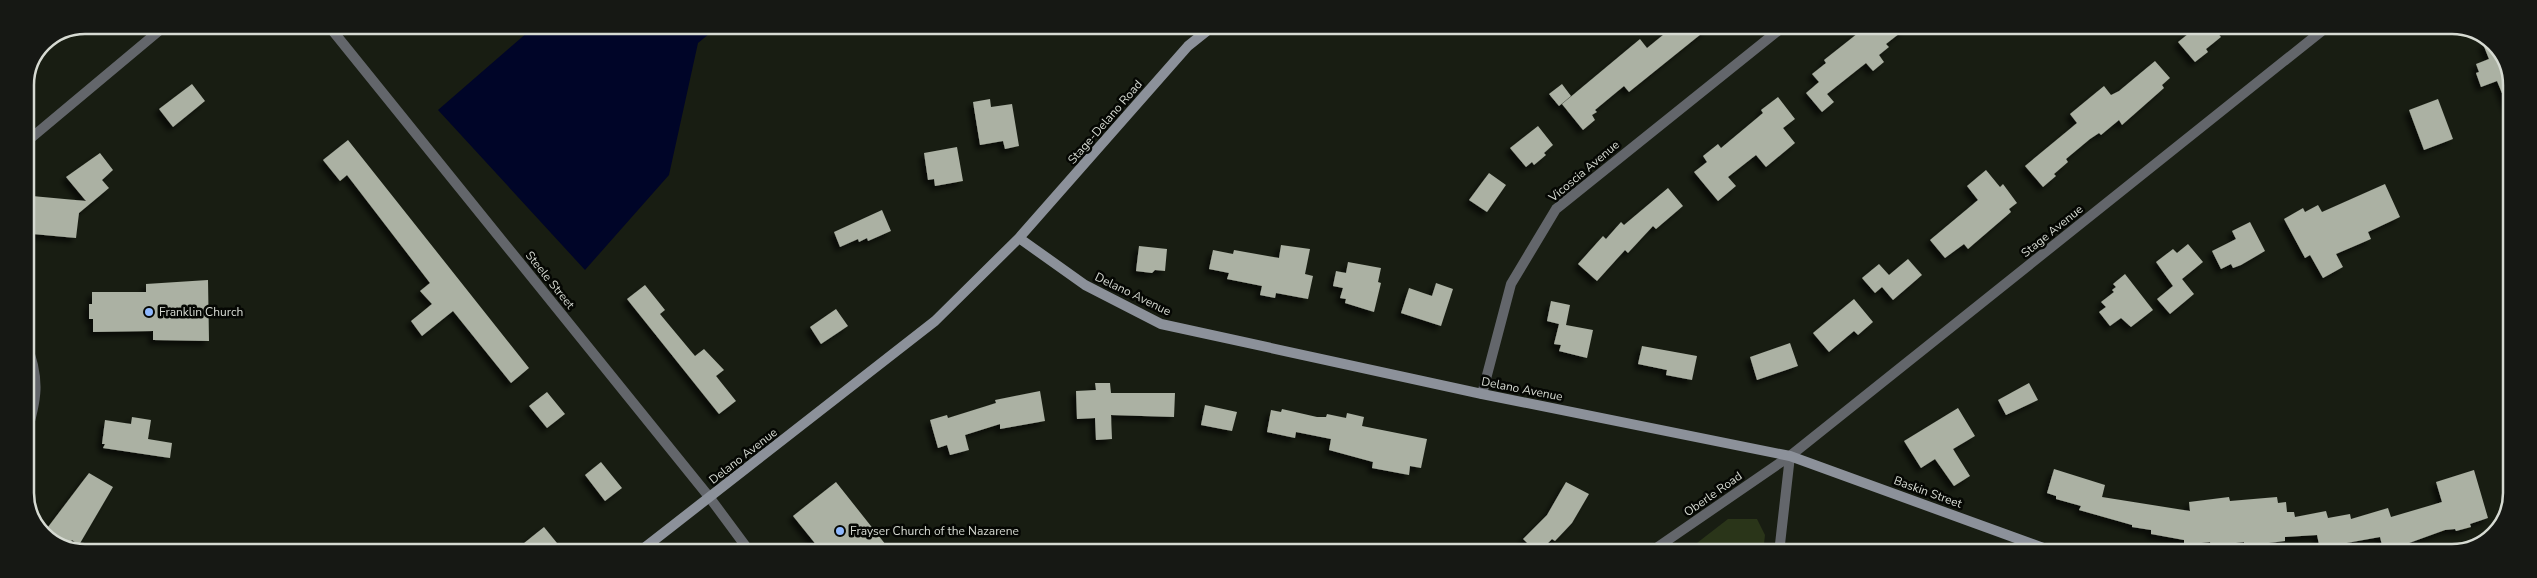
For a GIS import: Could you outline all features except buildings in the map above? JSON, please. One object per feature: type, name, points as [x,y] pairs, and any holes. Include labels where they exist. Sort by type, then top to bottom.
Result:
[{"type":"street","points":[[34,135],[155,34]]},
{"type":"street","name":"Steele Street","points":[[335,34],[710,498],[744,544]]},
{"type":"street","name":"Stage-Delano Road","points":[[1020,238],[1188,46],[1203,34]]},
{"type":"street","name":"Vicoscia Avenue","points":[[1482,394],[1511,284],[1556,209],[1774,34]]},
{"type":"street","name":"Stage Avenue","points":[[1790,456],[2318,34]]},
{"type":"street","name":"Delano Avenue","points":[[650,544],[935,321],[1020,238],[1085,285],[1161,324],[1482,394],[1790,456]]},
{"type":"street","points":[[34,361],[36,403],[34,409]]},
{"type":"street","points":[[1780,544],[1790,456]]},
{"type":"street","name":"Oberle Road","points":[[1662,544],[1790,456]]},
{"type":"street","name":"Baskin Street","points":[[1790,456],[2032,544]]},
{"type":"green space","points":[[1728,519],[1757,519],[1765,535],[1764,544],[1696,544]]},
{"type":"water","points":[[526,34],[709,34],[698,43],[669,175],[585,270],[438,110]]},
{"type":"place","name":"Franklin Church","points":[[149,312]]},
{"type":"place","name":"Frayser Church of the Nazarene","points":[[840,531]]}]
